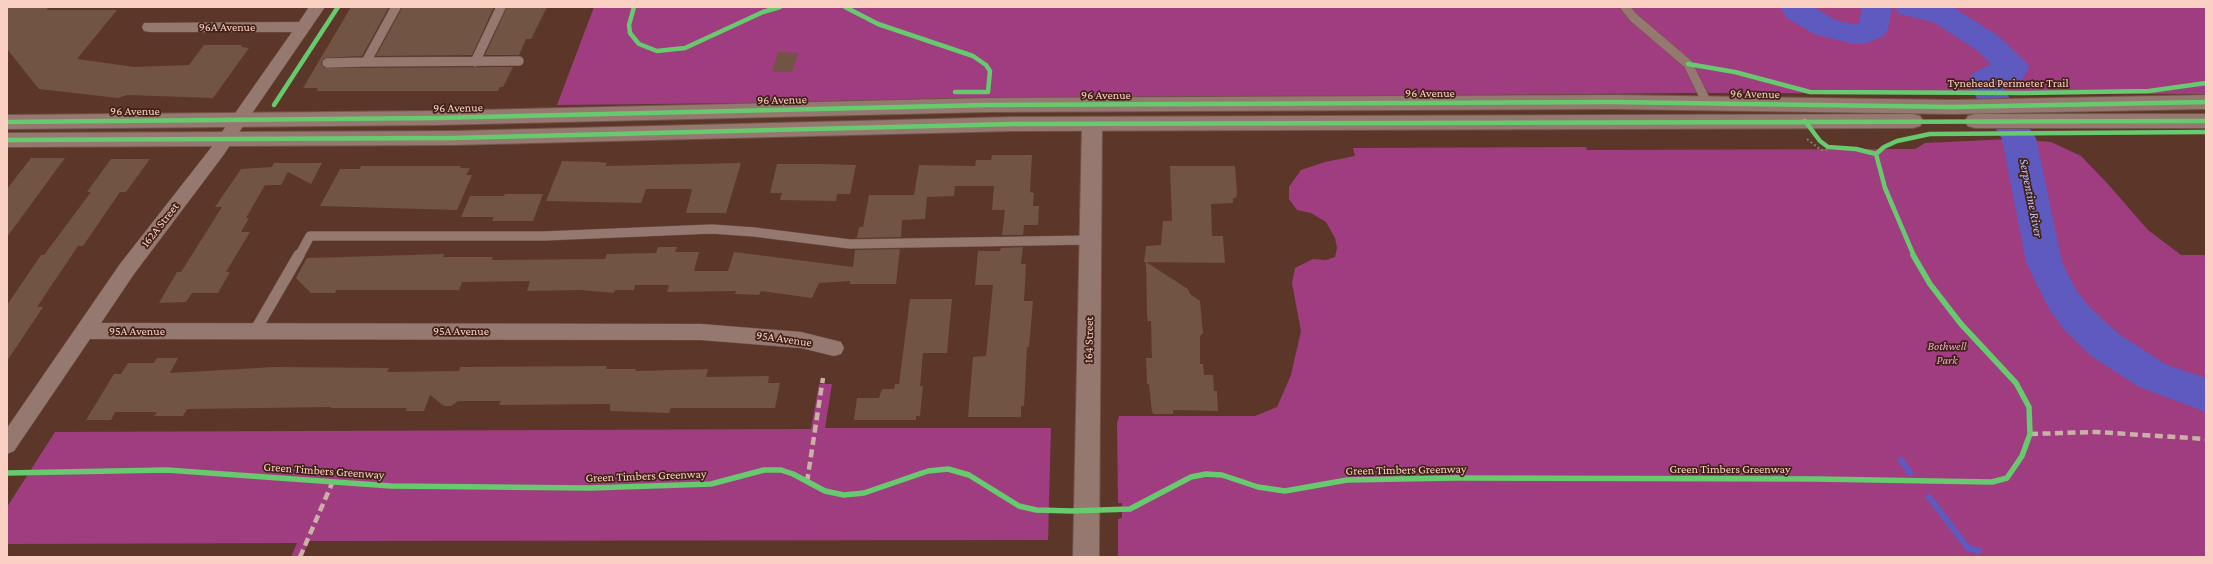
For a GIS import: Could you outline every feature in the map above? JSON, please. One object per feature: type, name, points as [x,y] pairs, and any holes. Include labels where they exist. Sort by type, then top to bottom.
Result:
[{"type":"main road","name":"96 Avenue","points":[[7,140],[225,140],[556,136],[935,125],[1805,121],[1957,114],[2032,106],[2206,102]]},
{"type":"main road","name":"96 Avenue","points":[[7,122],[435,118],[988,105],[1707,103],[1957,114],[2044,122],[2206,121]]},
{"type":"main road","points":[[1092,124],[1133,105]]},
{"type":"main road","name":"164 Street","points":[[1086,557],[1092,124]]},
{"type":"street","name":"162A Street","points":[[7,445],[86,332],[136,257],[225,140],[317,7]]},
{"type":"street","name":"96A Avenue","points":[[150,27],[303,28]]},
{"type":"street","name":"95A Avenue","points":[[86,332],[701,332],[801,340],[834,348]]},
{"type":"lane","points":[[366,62],[396,7]]},
{"type":"lane","points":[[475,62],[501,7]]},
{"type":"lane","points":[[1625,7],[1633,16],[1688,64],[1707,103]]},
{"type":"lane","points":[[327,62],[519,61]]},
{"type":"lane","points":[[255,331],[310,236],[544,236],[712,229],[754,232],[850,244],[1091,240]]},
{"type":"path","points":[[1805,121],[1820,142],[1835,148]]},
{"type":"green space","points":[[594,7],[2206,7],[2206,94],[1686,93],[557,105]]},
{"type":"green space","name":"Bothwell Park","points":[[2011,139],[2051,142],[2081,156],[2148,230],[2181,255],[2206,255],[2206,557],[1118,557],[1118,519],[1122,518],[1122,503],[1118,503],[1117,423],[1119,416],[1255,416],[1277,407],[1291,375],[1301,331],[1292,283],[1295,268],[1313,259],[1326,260],[1335,257],[1337,248],[1335,238],[1326,222],[1311,213],[1297,210],[1289,199],[1289,187],[1301,170],[1325,162],[1355,156],[1353,148],[1586,147],[1587,150],[1915,149],[1925,143]]},
{"type":"green space","points":[[819,384],[832,384],[825,428],[1051,428],[1048,540],[309,541],[302,557],[291,557],[297,543],[7,544],[7,507],[55,432],[811,429]]},
{"type":"building","points":[[49,7],[46,10],[117,10],[77,59],[135,67],[189,65],[204,45],[242,45],[241,47],[249,48],[213,98],[127,95],[118,98],[39,89],[7,49],[7,8]]},
{"type":"building","points":[[351,7],[389,7],[362,56],[324,58],[321,63],[324,68],[513,67],[503,87],[500,87],[498,91],[316,91],[318,88],[303,88]]},
{"type":"building","points":[[494,7],[472,55],[376,56],[402,8]]},
{"type":"building","points":[[507,7],[547,7],[531,39],[526,39],[519,55],[485,55]]},
{"type":"building","points":[[778,52],[798,53],[792,72],[772,72]]},
{"type":"building","points":[[992,155],[1032,155],[1030,192],[1034,193],[1033,206],[1039,206],[1038,225],[1024,225],[1023,235],[1002,235],[1005,210],[992,210],[994,186],[955,186],[954,196],[927,197],[925,219],[902,220],[901,237],[857,238],[859,227],[863,227],[869,195],[914,195],[919,165],[975,166],[976,160],[991,160]]},
{"type":"building","points":[[31,158],[65,158],[7,237],[7,189]]},
{"type":"building","points":[[111,159],[150,159],[126,192],[120,192],[83,246],[78,246],[37,307],[43,307],[7,361],[7,305],[41,255],[44,255],[91,192],[87,192]]},
{"type":"building","points":[[562,161],[607,163],[605,166],[741,163],[726,213],[686,213],[692,189],[646,189],[641,203],[546,201]]},
{"type":"building","points":[[274,163],[322,163],[311,184],[288,172],[281,185],[265,185],[246,218],[249,218],[241,232],[250,232],[226,272],[230,272],[218,293],[192,293],[186,302],[159,303],[177,272],[181,272],[222,207],[215,207],[241,169],[272,167]]},
{"type":"building","points":[[777,164],[856,165],[850,194],[837,194],[836,201],[780,200],[782,193],[770,193]]},
{"type":"building","points":[[361,166],[461,166],[460,168],[470,168],[466,175],[472,175],[457,210],[320,206],[340,169],[360,169]]},
{"type":"building","points":[[1170,166],[1235,166],[1237,193],[1236,198],[1233,198],[1233,203],[1211,204],[1212,236],[1223,236],[1225,263],[1144,262],[1146,246],[1161,245],[1163,221],[1172,221]]},
{"type":"building","points":[[505,194],[543,194],[533,221],[492,221],[494,217],[461,217],[470,196],[504,196]]},
{"type":"building","points":[[658,247],[677,247],[675,252],[699,252],[694,271],[728,271],[734,252],[853,267],[855,250],[900,249],[896,284],[850,284],[850,281],[819,283],[812,298],[761,291],[759,295],[735,294],[736,291],[667,292],[669,285],[635,285],[634,290],[615,290],[614,293],[580,290],[527,291],[530,281],[462,282],[459,290],[336,290],[335,293],[311,293],[296,278],[307,258],[444,254],[443,257],[493,257],[492,260],[605,259],[607,254],[656,253]]},
{"type":"building","points":[[1023,247],[1021,264],[1026,264],[1024,301],[1033,301],[1029,347],[1027,347],[1024,406],[1021,406],[1021,417],[968,417],[973,357],[986,356],[993,285],[975,285],[978,251],[1000,251],[1001,248]]},
{"type":"building","points":[[1146,262],[1188,289],[1190,294],[1200,301],[1203,333],[1200,336],[1200,364],[1203,364],[1204,375],[1213,375],[1214,391],[1217,391],[1218,411],[1173,410],[1173,414],[1154,414],[1152,412],[1149,384],[1147,384],[1146,358],[1152,358],[1151,321],[1148,321],[1147,315]]},
{"type":"building","points":[[910,299],[952,299],[947,353],[923,353],[920,386],[923,386],[920,416],[916,416],[916,420],[854,420],[857,398],[879,398],[882,389],[894,389],[895,384],[899,384]]},
{"type":"building","points":[[157,358],[178,358],[170,373],[275,367],[389,368],[387,372],[459,371],[460,367],[607,366],[606,369],[636,369],[635,371],[708,369],[706,377],[769,376],[768,383],[780,383],[775,408],[671,408],[669,413],[610,411],[610,404],[499,405],[501,401],[458,401],[451,406],[444,406],[430,395],[424,411],[406,411],[407,408],[331,407],[187,409],[183,416],[154,416],[157,412],[115,412],[111,420],[86,420],[114,374],[121,374],[128,363],[154,363]]},
{"type":"waterway","name":"Serpentine River","points":[[1795,7],[1798,11],[1825,27],[1853,34],[1864,34],[1873,29],[1877,7]]},
{"type":"waterway","name":"Serpentine River","points":[[1910,7],[1943,15],[1986,42],[2013,67],[2011,72],[1995,74],[1983,82],[2019,138],[2044,262],[2062,299],[2078,320],[2105,345],[2153,376],[2206,395]]},
{"type":"waterway","points":[[1901,460],[1910,473]]},
{"type":"waterway","points":[[1929,497],[1968,548],[1979,551]]},
{"type":"marked path","points":[[807,482],[823,378]]},
{"type":"marked path","points":[[2030,434],[2096,432],[2206,439]]},
{"type":"marked path","points":[[300,557],[333,481]]},
{"type":"cycle path","points":[[274,105],[338,7]]},
{"type":"cycle path","points":[[634,7],[629,25],[630,33],[639,44],[657,51],[685,48],[763,12],[780,7]]},
{"type":"cycle path","points":[[845,7],[878,24],[973,56],[986,65],[990,71],[988,92],[955,92]]},
{"type":"cycle path","name":"Tynehead Perimeter Trail","points":[[1688,64],[1735,72],[1810,92],[2024,93],[2149,91],[2206,83]]},
{"type":"cycle path","points":[[7,122],[435,118],[987,105],[1613,102],[1953,107],[2206,102]]},
{"type":"cycle path","points":[[1805,121],[1820,141],[1828,147],[1856,149],[1876,154]]},
{"type":"cycle path","points":[[7,140],[453,138],[1013,124],[2206,121]]},
{"type":"cycle path","name":"Green Timbers Greenway","points":[[7,473],[167,470],[391,486],[590,488],[711,484],[764,470],[781,470],[793,474],[825,491],[844,495],[864,493],[928,471],[948,469],[969,475],[1019,506],[1036,510],[1072,511],[1130,509],[1191,477],[1206,474],[1222,475],[1258,487],[1285,491],[1347,480],[1455,478],[1817,479],[1992,482],[2007,478],[2022,456],[2030,434],[2029,407],[2016,383],[1961,324],[1930,284],[1917,263],[1885,188],[1876,154],[1884,147],[1897,141],[1930,134],[2206,132]]}]
